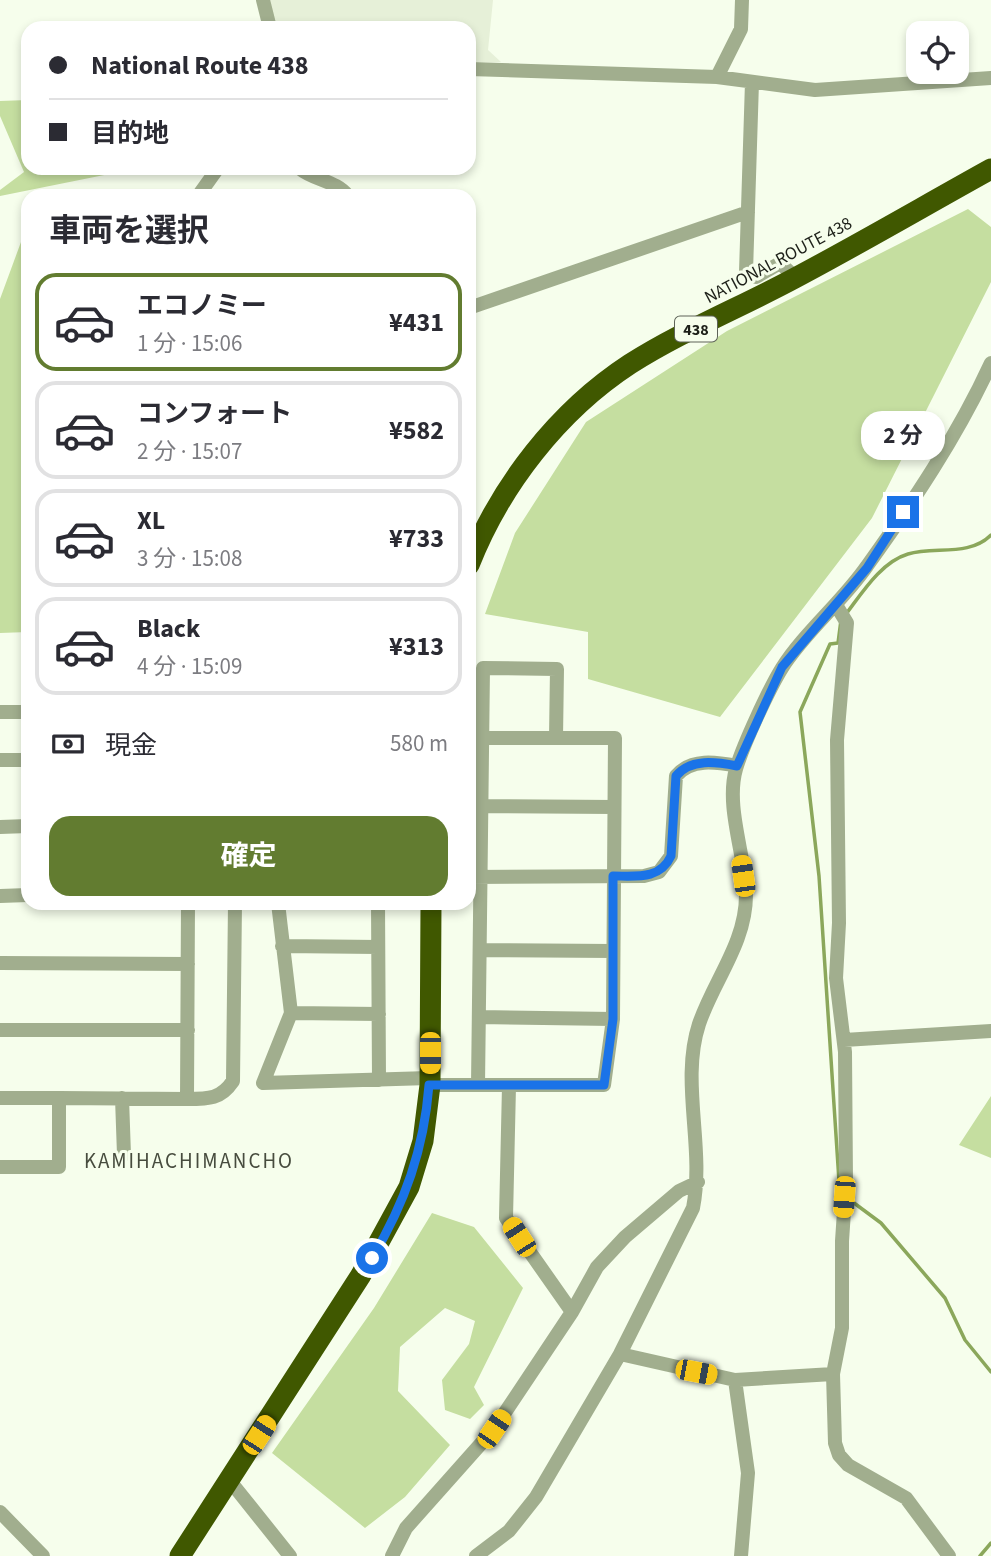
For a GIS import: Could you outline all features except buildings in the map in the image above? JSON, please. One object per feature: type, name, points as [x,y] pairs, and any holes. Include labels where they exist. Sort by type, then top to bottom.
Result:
[{"type":"highway","name":"NATIONAL ROUTE 438","points":[[476,549],[492,514],[538,449],[599,386],[660,347],[796,278],[991,169]]},
{"type":"highway","points":[[180,1556],[361,1275],[397,1211],[423,1141],[429,1082],[431,910]]},
{"type":"street","points":[[263,0],[268,21]]},
{"type":"street","points":[[717,77],[741,29],[742,0]]},
{"type":"street","points":[[476,69],[717,77],[815,90],[991,78]]},
{"type":"street","points":[[752,82],[746,272],[756,278],[780,263],[796,278]]},
{"type":"street","points":[[308,175],[343,189]]},
{"type":"street","points":[[476,306],[748,212]]},
{"type":"street","points":[[476,1556],[509,1531],[536,1497],[620,1354],[692,1208],[698,1182],[693,1055],[699,1023],[732,955],[746,896],[737,838],[734,784],[737,766],[782,667],[841,612],[949,443],[991,363]]},
{"type":"street","points":[[841,612],[837,740],[839,923],[836,978],[844,1040],[845,1193],[842,1328],[833,1374],[835,1443],[839,1455],[862,1474],[906,1498],[933,1538],[949,1556]]},
{"type":"street","points":[[476,867],[482,806],[483,668],[557,669],[556,738]]},
{"type":"street","points":[[0,712],[21,712]]},
{"type":"street","points":[[279,910],[291,1013],[263,1083],[379,1080],[509,1086],[604,1085],[613,1019],[615,738],[482,738]]},
{"type":"street","points":[[0,760],[21,760]]},
{"type":"street","points":[[476,877],[644,876],[659,873],[667,866],[671,856],[673,788],[676,776],[682,769],[700,764],[737,766]]},
{"type":"street","points":[[482,806],[614,807]]},
{"type":"street","points":[[0,827],[21,826]]},
{"type":"street","points":[[476,892],[480,950],[478,1085]]},
{"type":"street","points":[[0,895],[21,895]]},
{"type":"street","points":[[187,1098],[188,910]]},
{"type":"street","points":[[0,1098],[211,1099],[224,1094],[233,1081],[235,910]]},
{"type":"street","points":[[378,910],[379,1080]]},
{"type":"street","points":[[282,946],[379,947]]},
{"type":"street","points":[[480,950],[613,951]]},
{"type":"street","points":[[0,963],[188,964]]},
{"type":"street","points":[[291,1013],[379,1014]]},
{"type":"street","points":[[479,1017],[613,1019]]},
{"type":"street","points":[[0,1030],[188,1030]]},
{"type":"street","points":[[844,1040],[991,1031]]},
{"type":"street","points":[[509,1086],[506,1217],[572,1312]]},
{"type":"street","points":[[0,1167],[59,1167],[59,1098]]},
{"type":"street","points":[[122,1098],[124,1155]]},
{"type":"street","points":[[392,1556],[406,1528],[494,1429],[572,1312],[597,1267],[625,1237],[679,1191],[698,1182]]},
{"type":"street","points":[[620,1354],[735,1380],[833,1374]]},
{"type":"street","points":[[735,1380],[748,1473],[741,1556]]},
{"type":"street","points":[[230,1481],[290,1556]]},
{"type":"street","points":[[0,1513],[43,1556]]},
{"type":"street","points":[[933,1538],[934,1556]]},
{"type":"shaded area","points":[[270,0],[493,0],[488,50],[501,62],[476,63],[476,21],[274,21]]},
{"type":"green space","points":[[21,100],[21,165],[0,116],[0,101]]},
{"type":"green space","points":[[21,174],[104,175],[35,189],[21,189],[21,192],[0,196],[0,190]]},
{"type":"green space","points":[[968,209],[991,227],[991,282],[872,518],[720,717],[588,679],[588,632],[485,614],[515,533],[586,422],[727,331]]},
{"type":"green space","points":[[21,242],[21,632],[0,633],[0,299]]},
{"type":"green space","points":[[991,1096],[991,1158],[959,1145]]},
{"type":"green space","points":[[432,1213],[474,1227],[523,1288],[474,1387],[484,1405],[470,1419],[445,1410],[442,1380],[469,1344],[475,1321],[445,1308],[400,1347],[398,1391],[450,1445],[405,1497],[365,1528],[272,1453],[374,1308]]},
{"type":"waterway","points":[[846,614],[873,579],[898,558],[918,552],[962,549],[982,542],[991,535]]},
{"type":"waterway","points":[[839,1181],[819,876],[800,712],[830,644],[838,643],[841,620]]},
{"type":"waterway","points":[[850,1200],[881,1223],[945,1298],[965,1340],[991,1372]]},
{"type":"waterway","points":[[980,1556],[991,1543]]},
{"type":"district","name":"KAMIHACHIMANCHO","points":[[189,1161]]},
{"type":"route","points":[[372,1258],[409,1187],[423,1141],[429,1085],[604,1085],[613,1019],[613,876],[644,876],[659,873],[667,866],[671,856],[673,788],[676,776],[690,765],[719,763],[737,766],[782,667],[867,568],[903,512]]}]
